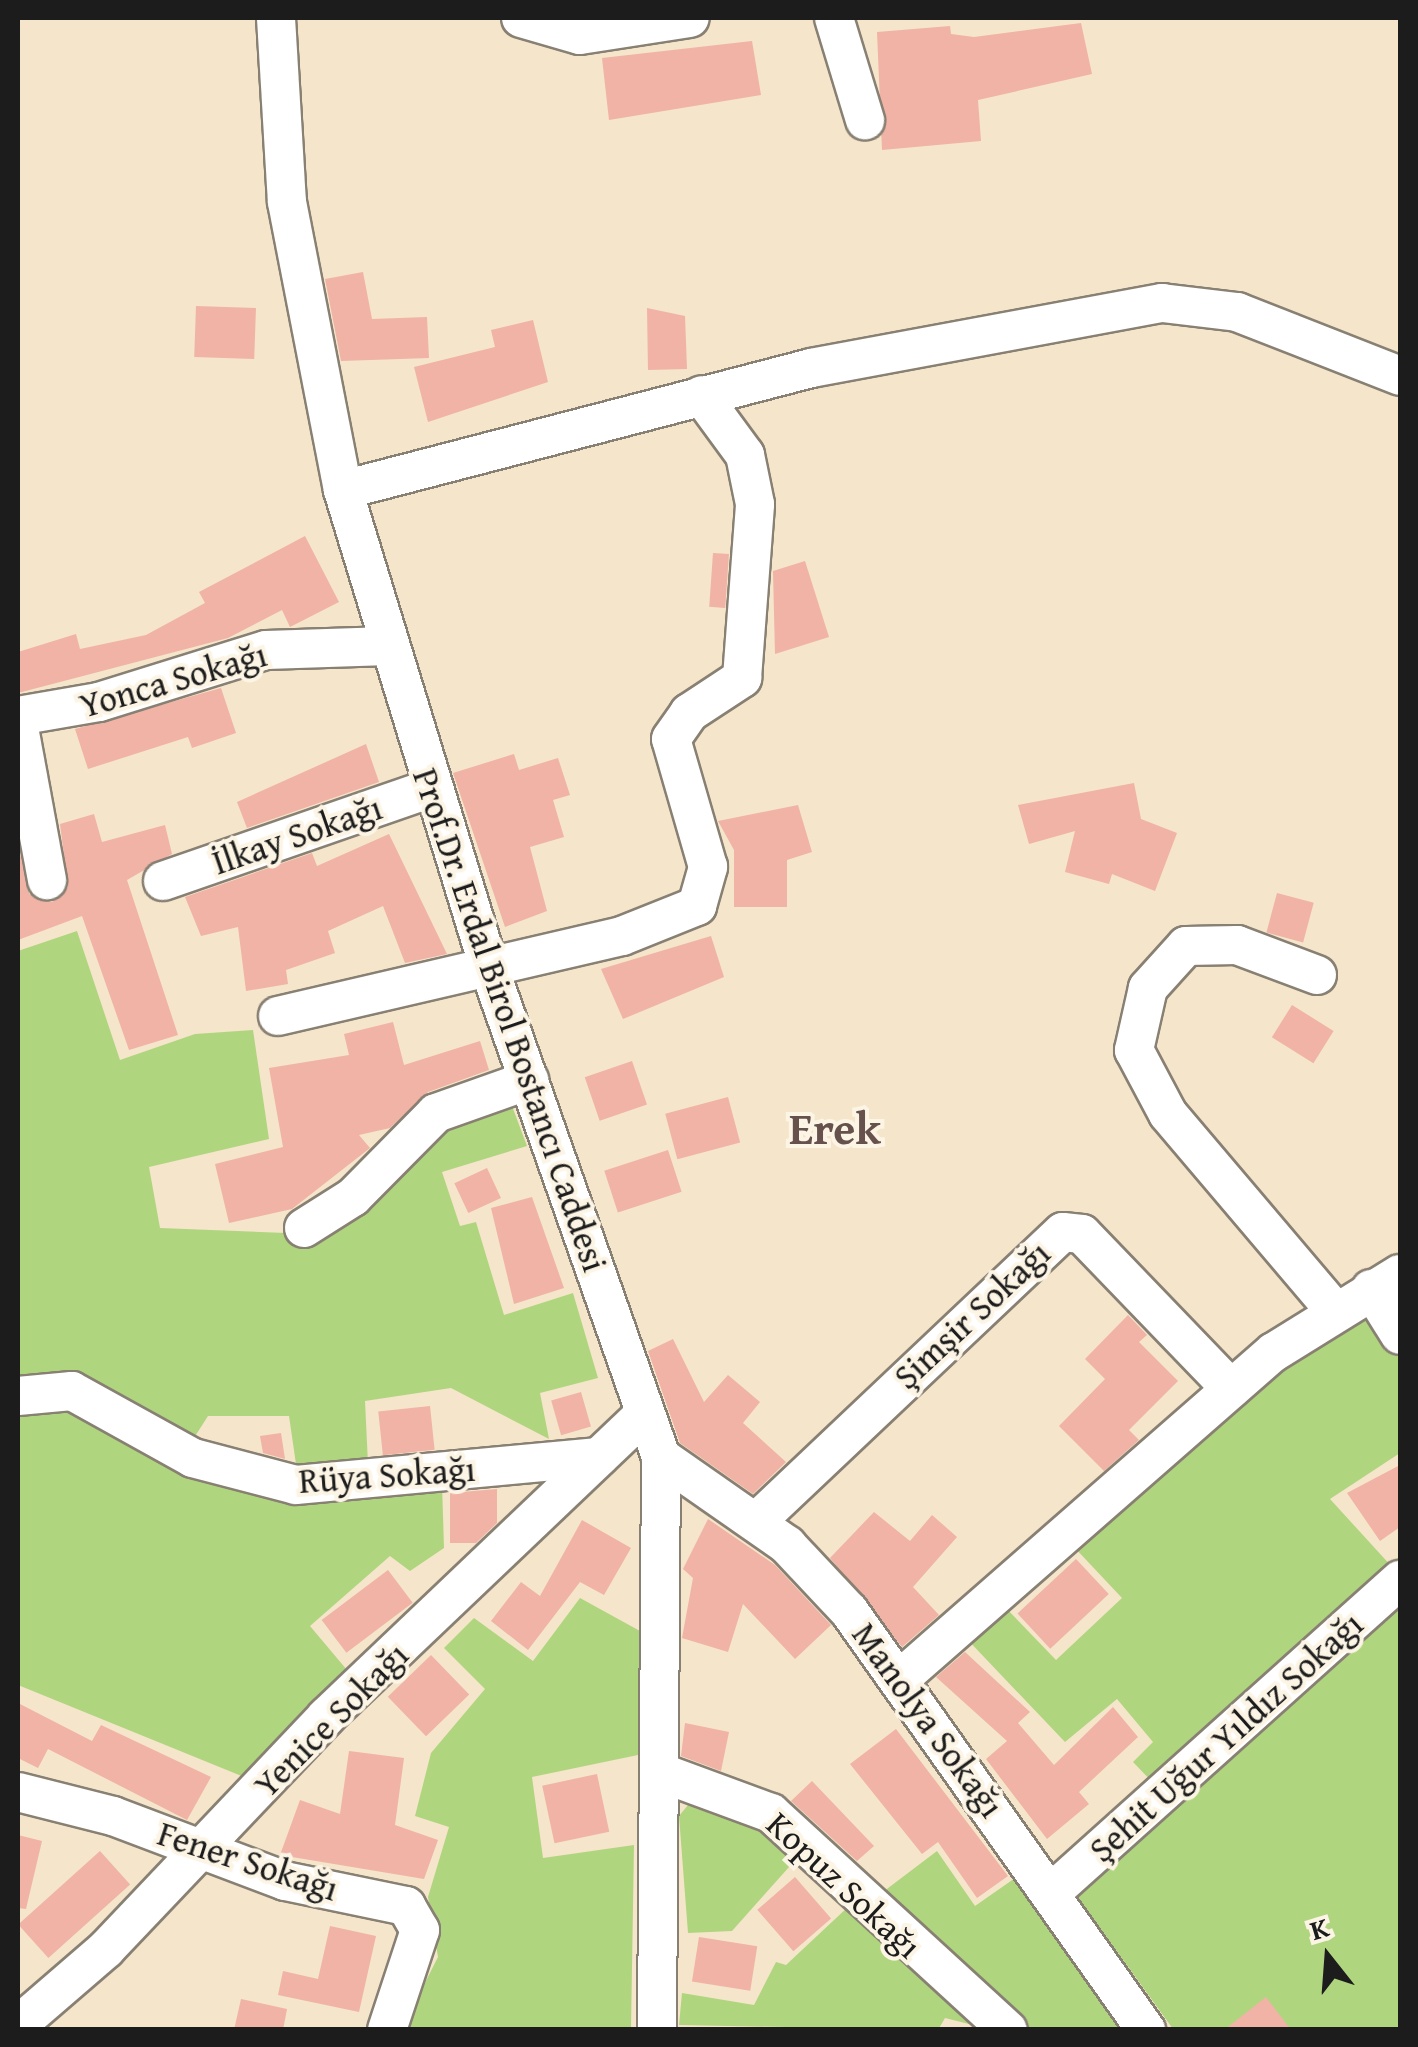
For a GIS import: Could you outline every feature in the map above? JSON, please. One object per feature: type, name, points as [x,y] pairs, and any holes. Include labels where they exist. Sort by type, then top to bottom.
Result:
[{"type":"street","name":"Prof.Dr. Erdal Birol Bostancı Caddesi","points":[[276,18],[287,202],[344,490],[430,788],[487,962],[662,1457],[662,1774],[656,2030]]},
{"type":"street","points":[[521,18],[580,35],[690,18]]},
{"type":"street","points":[[834,18],[864,120]]},
{"type":"street","points":[[344,490],[701,396],[942,340],[1162,303],[1238,312],[1400,376]]},
{"type":"street","points":[[278,1016],[487,962],[654,928],[704,894],[708,867],[671,738],[689,713],[742,678],[755,504],[745,455],[701,396]]},
{"type":"street","name":"Yonca Sokağı","points":[[47,880],[18,719],[99,702],[266,650],[388,646]]},
{"type":"street","name":"İlkay Sokağı","points":[[163,881],[430,788]]},
{"type":"street","points":[[1318,975],[1215,940],[1186,946],[1148,988],[1134,1050],[1161,1104],[1334,1310]]},
{"type":"street","points":[[304,1228],[353,1197],[436,1113],[530,1080]]},
{"type":"street","name":"Şimşir Sokağı","points":[[756,1522],[1063,1232],[1082,1234],[1231,1388]]},
{"type":"street","points":[[901,1678],[1231,1388],[1334,1310],[1386,1282],[1400,1335]]},
{"type":"street","name":"Rüya Sokağı","points":[[18,1396],[72,1391],[193,1458],[296,1485],[598,1457]]},
{"type":"street","name":"Yenice Sokağı","points":[[18,2025],[205,1848],[326,1717],[644,1414]]},
{"type":"street","name":"Manolya Sokağı","points":[[662,1457],[804,1560],[901,1678],[1146,2030]]},
{"type":"street","name":"Şehit Uğur Yıldız Sokağı","points":[[1051,1893],[1400,1580]]},
{"type":"street","name":"Kopuz Sokağı","points":[[662,1774],[771,1813],[1008,2030]]},
{"type":"street","name":"Fener Sokağı","points":[[18,1792],[205,1848],[285,1881],[418,1914],[387,2030]]},
{"type":"green space","points":[[77,931],[120,1060],[195,1034],[253,1030],[269,1139],[149,1167],[160,1228],[311,1234],[447,1122],[509,1098],[527,1146],[442,1172],[460,1226],[476,1222],[504,1315],[573,1293],[598,1378],[540,1393],[549,1439],[451,1388],[365,1401],[368,1464],[297,1471],[289,1416],[208,1416],[192,1441],[87,1379],[54,1372],[18,1384],[18,951]]},
{"type":"green space","points":[[1369,1308],[1400,1354],[1400,1453],[1330,1499],[1393,1568],[1160,1790],[1133,1762],[1153,1742],[1117,1699],[1065,1742],[966,1638],[1003,1605],[1056,1660],[1122,1598],[1074,1547],[1247,1389]]},
{"type":"green space","points":[[51,1400],[149,1450],[442,1484],[444,1548],[410,1571],[390,1556],[310,1626],[347,1670],[244,1777],[18,1685],[18,1410]]},
{"type":"green space","points":[[1400,1596],[1400,2029],[1173,2029],[1074,1892]]},
{"type":"green space","points":[[580,1598],[640,1631],[638,1755],[532,1777],[543,1858],[634,1845],[631,2029],[401,2030],[438,1957],[428,1897],[449,1827],[415,1816],[431,1753],[485,1689],[444,1648],[474,1618],[533,1661]]},
{"type":"green space","points":[[697,1794],[725,1801],[798,1857],[732,1931],[688,1933],[679,1816]]},
{"type":"green space","points":[[937,1851],[975,1906],[1021,1874],[1135,2029],[1023,2029],[871,1901]]},
{"type":"green space","points":[[849,1906],[989,2029],[945,2018],[938,2030],[679,2025],[682,1993],[754,2005],[776,1962],[786,1965]]},
{"type":"building","points":[[1081,23],[1092,74],[978,100],[981,141],[882,150],[877,32],[950,26],[951,34],[974,37]]},
{"type":"building","points":[[752,41],[761,95],[609,120],[602,58]]},
{"type":"building","points":[[363,272],[372,319],[427,317],[429,358],[341,361],[325,279]]},
{"type":"building","points":[[196,306],[256,308],[254,359],[194,357]]},
{"type":"building","points":[[647,308],[685,316],[687,369],[648,370]]},
{"type":"building","points":[[533,320],[548,382],[428,422],[414,367],[495,347],[491,330]]},
{"type":"building","points":[[305,536],[339,602],[290,627],[282,610],[228,638],[18,693],[18,652],[76,634],[80,649],[146,635],[205,603],[199,592]]},
{"type":"building","points":[[713,553],[729,554],[725,608],[709,607]]},
{"type":"building","points":[[805,561],[829,637],[775,654],[773,571]]},
{"type":"building","points":[[221,688],[236,733],[192,748],[188,737],[88,769],[75,729]]},
{"type":"building","points":[[366,744],[379,782],[247,828],[237,802]]},
{"type":"building","points":[[514,754],[519,770],[558,758],[570,795],[553,800],[564,837],[530,847],[547,911],[505,927],[453,773]]},
{"type":"building","points":[[1134,783],[1141,819],[1177,833],[1155,891],[1112,874],[1109,884],[1065,872],[1075,831],[1029,844],[1018,805]]},
{"type":"building","points":[[798,805],[812,852],[787,860],[787,907],[734,907],[734,850],[718,821]]},
{"type":"building","points":[[94,814],[102,842],[165,825],[172,854],[127,880],[178,1035],[129,1050],[82,916],[18,940],[18,844],[29,894],[52,902],[68,887],[60,824]]},
{"type":"building","points":[[389,834],[447,954],[405,963],[383,906],[328,931],[335,953],[286,970],[288,984],[246,991],[238,927],[201,936],[185,897],[312,853],[317,866]]},
{"type":"building","points":[[1277,893],[1314,903],[1303,942],[1266,933]]},
{"type":"building","points":[[711,936],[724,977],[623,1019],[601,969]]},
{"type":"building","points":[[1292,1005],[1334,1031],[1313,1063],[1272,1037]]},
{"type":"building","points":[[393,1022],[404,1065],[480,1041],[489,1070],[428,1092],[390,1128],[359,1135],[370,1148],[292,1209],[229,1223],[215,1164],[283,1147],[269,1068],[349,1055],[344,1034]]},
{"type":"building","points":[[632,1061],[647,1104],[600,1121],[585,1077]]},
{"type":"building","points":[[728,1097],[740,1142],[677,1159],[665,1114]]},
{"type":"building","points":[[668,1150],[682,1192],[618,1213],[604,1171]]},
{"type":"building","points":[[487,1168],[501,1198],[468,1213],[454,1183]]},
{"type":"building","points":[[532,1197],[564,1288],[514,1304],[491,1208]]},
{"type":"building","points":[[1128,1315],[1147,1335],[1139,1342],[1178,1381],[1129,1430],[1139,1440],[1104,1471],[1059,1426],[1105,1379],[1085,1359]]},
{"type":"building","points":[[673,1339],[704,1402],[728,1375],[760,1402],[743,1423],[786,1462],[753,1494],[680,1443],[648,1351]]},
{"type":"building","points":[[581,1392],[591,1427],[561,1435],[551,1401]]},
{"type":"building","points":[[430,1406],[435,1450],[383,1455],[378,1411]]},
{"type":"building","points":[[281,1433],[285,1459],[263,1453],[260,1436]]},
{"type":"building","points":[[1400,1465],[1400,1527],[1380,1541],[1347,1493]]},
{"type":"building","points":[[497,1489],[497,1523],[476,1543],[450,1543],[450,1493]]},
{"type":"building","points":[[874,1512],[910,1541],[932,1515],[957,1537],[913,1587],[939,1615],[902,1647],[830,1558]]},
{"type":"building","points":[[708,1519],[775,1565],[831,1625],[795,1659],[743,1604],[728,1652],[682,1638],[693,1578],[683,1569]]},
{"type":"building","points":[[582,1520],[631,1548],[604,1595],[580,1582],[528,1650],[491,1621],[521,1582],[540,1596]]},
{"type":"building","points":[[1076,1559],[1109,1594],[1050,1649],[1017,1614]]},
{"type":"building","points":[[388,1570],[413,1603],[346,1653],[322,1620]]},
{"type":"building","points":[[965,1652],[1030,1712],[1018,1723],[1054,1765],[1113,1707],[1138,1737],[1079,1792],[1089,1804],[1047,1839],[986,1759],[1007,1741],[936,1677]]},
{"type":"building","points":[[431,1655],[469,1695],[426,1736],[388,1697]]},
{"type":"building","points":[[18,1703],[92,1741],[101,1725],[211,1777],[187,1820],[48,1749],[38,1768],[18,1758]]},
{"type":"building","points":[[685,1723],[729,1732],[721,1771],[681,1756]]},
{"type":"building","points":[[896,1729],[1008,1876],[977,1898],[938,1842],[922,1854],[850,1764]]},
{"type":"building","points":[[349,1751],[404,1758],[395,1825],[438,1840],[424,1879],[280,1855],[300,1800],[340,1814]]},
{"type":"building","points":[[597,1774],[609,1832],[554,1843],[542,1786]]},
{"type":"building","points":[[812,1781],[874,1846],[857,1861],[791,1801]]},
{"type":"building","points":[[18,1835],[42,1841],[26,1909],[18,1908]]},
{"type":"building","points":[[100,1851],[130,1884],[48,1958],[18,1925]]},
{"type":"building","points":[[795,1877],[831,1919],[793,1951],[757,1910]]},
{"type":"building","points":[[330,1926],[376,1936],[359,2012],[278,1995],[283,1971],[318,1979]]},
{"type":"building","points":[[699,1937],[757,1946],[750,1991],[692,1981]]},
{"type":"building","points":[[1266,1997],[1291,2030],[1224,2030]]},
{"type":"building","points":[[241,1999],[287,2009],[283,2030],[234,2030]]},
{"type":"district","name":"Erek","points":[[835,1128]]}]
